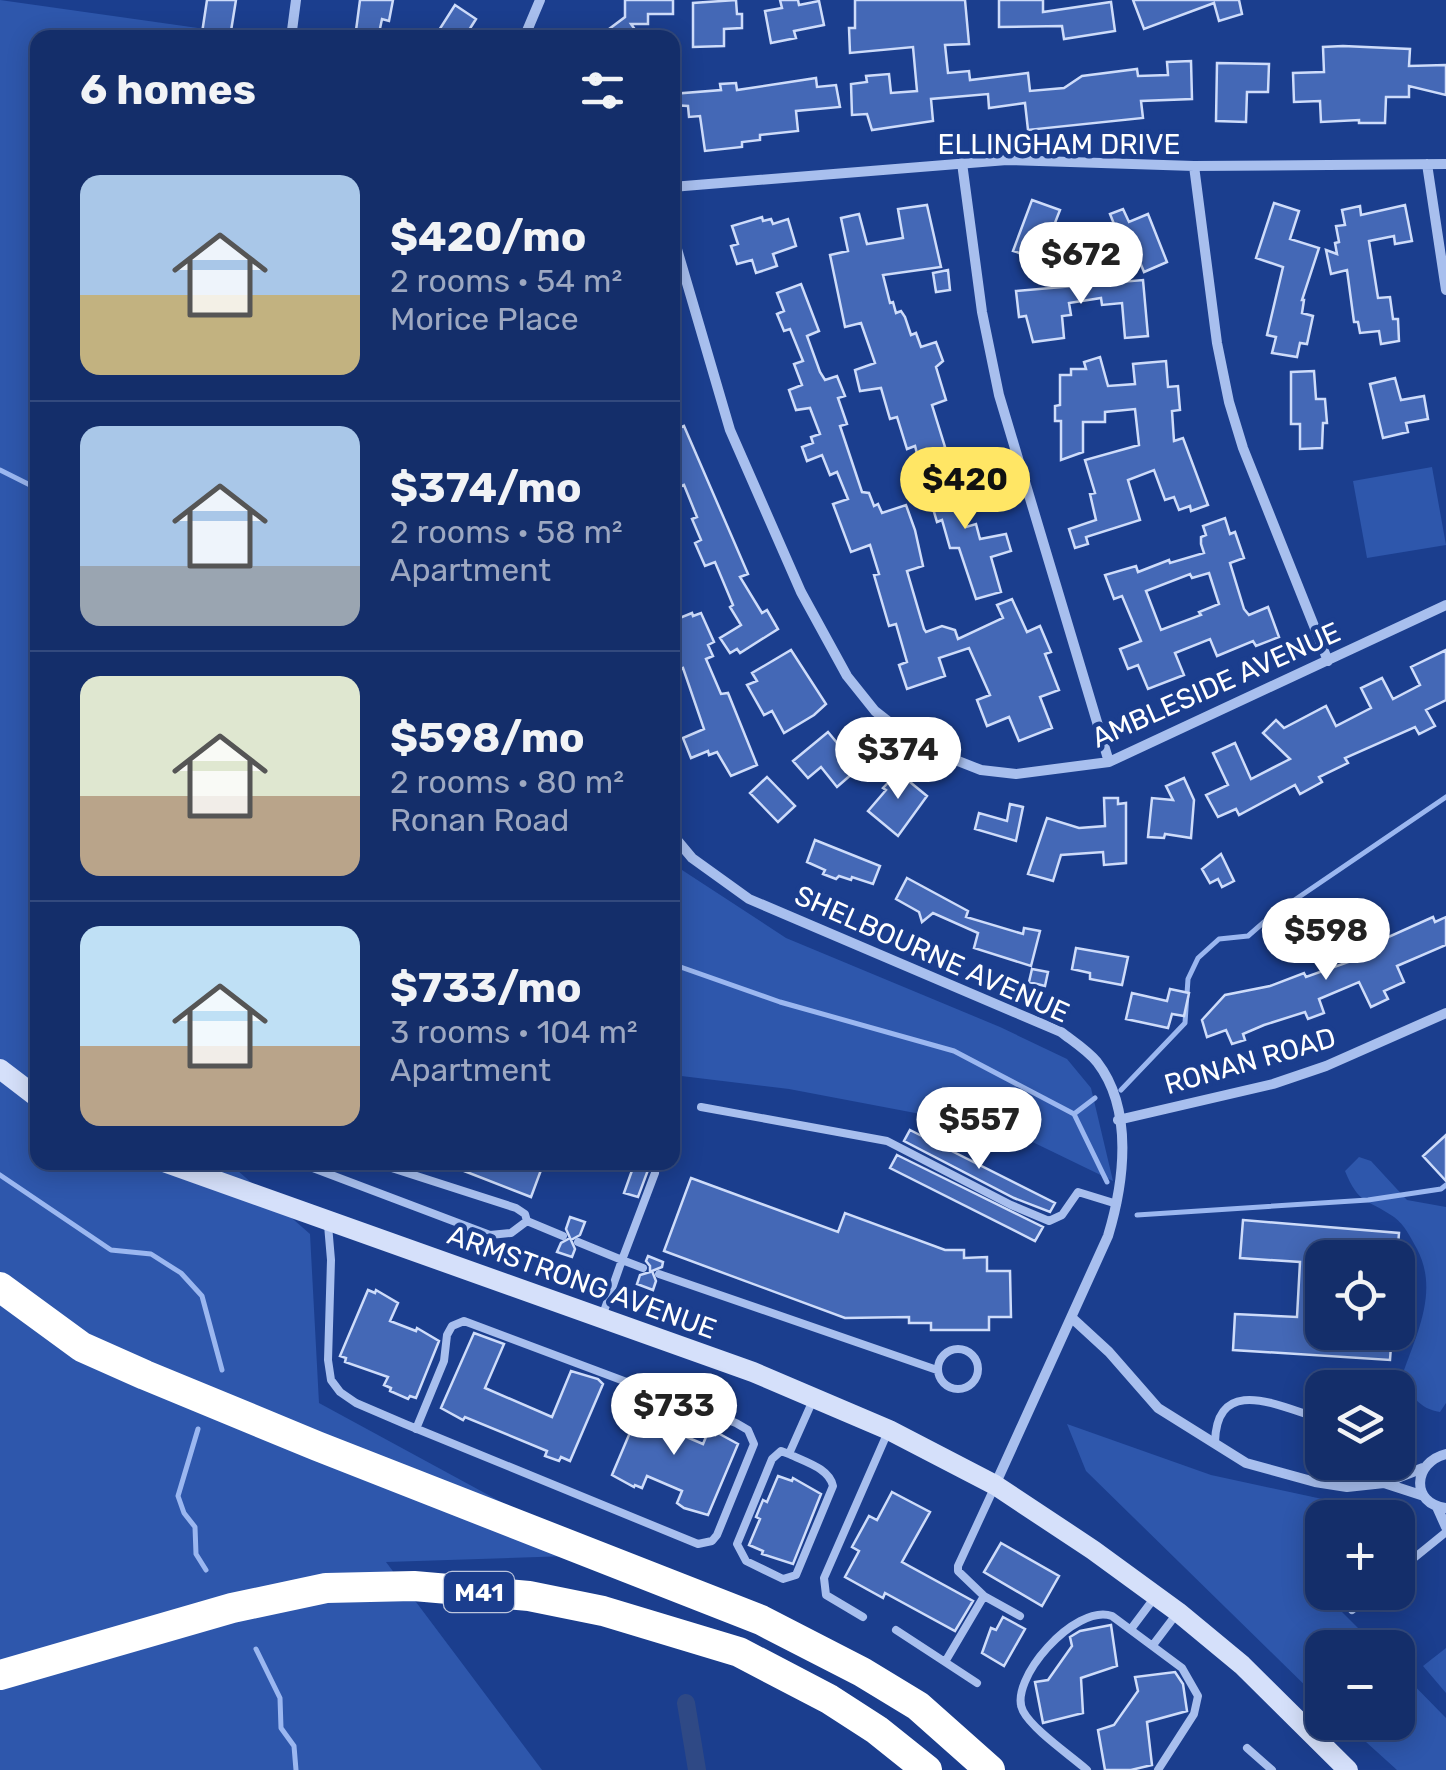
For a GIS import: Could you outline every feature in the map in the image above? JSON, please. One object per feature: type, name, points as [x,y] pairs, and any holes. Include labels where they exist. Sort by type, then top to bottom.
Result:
[{"type":"highway","points":[[0,1287],[82,1347],[317,1446],[760,1620],[862,1672],[918,1706],[990,1770]]},
{"type":"highway","name":"M41","points":[[0,1674],[232,1608],[326,1588],[414,1586],[529,1596],[603,1611],[739,1652],[830,1699],[927,1770]]},
{"type":"street","points":[[291,30],[296,0]]},
{"type":"street","points":[[527,30],[540,0]]},
{"type":"street","name":"ELLINGHAM DRIVE","points":[[680,186],[1007,160],[1194,166],[1446,164]]},
{"type":"street","points":[[962,163],[982,312],[999,395],[1109,762]]},
{"type":"street","points":[[1427,164],[1446,290]]},
{"type":"street","points":[[1194,166],[1226,388],[1243,448],[1328,661]]},
{"type":"street","name":"AMBLESIDE AVENUE","points":[[680,259],[730,430],[801,592],[847,676],[875,711],[935,752],[982,770],[1016,774],[1109,762],[1446,605]]},
{"type":"street","name":"SHELBOURNE AVENUE","points":[[680,844],[692,858],[748,899],[1061,1032],[1084,1049],[1106,1076],[1124,1161],[1117,1204],[1108,1236],[995,1485]]},
{"type":"street","name":"RONAN ROAD","points":[[1118,1120],[1273,1084],[1326,1066],[1446,1013]]},
{"type":"street","points":[[0,1069],[30,1092]]},
{"type":"street","name":"ARMSTRONG AVENUE","points":[[186,1170],[815,1396],[889,1430],[995,1485],[1178,1612],[1242,1665],[1344,1769]]},
{"type":"street","points":[[1072,1318],[1109,1352],[1158,1408],[1246,1463],[1348,1487],[1384,1483],[1423,1468],[1445,1452]]},
{"type":"street","points":[[1423,1468],[1420,1481],[1424,1496]]},
{"type":"street","points":[[1384,1483],[1424,1496],[1441,1508],[1446,1529]]},
{"type":"lane","points":[[701,1107],[888,1141],[1011,1205],[1049,1220],[1062,1215],[1078,1192],[1117,1204]]},
{"type":"lane","points":[[318,1170],[490,1235],[511,1233],[527,1221]]},
{"type":"lane","points":[[397,1170],[516,1208],[527,1221]]},
{"type":"lane","points":[[602,1318],[655,1173]]},
{"type":"lane","points":[[328,1221],[332,1260],[328,1360],[331,1380],[340,1392],[356,1402],[416,1429],[698,1544],[712,1541],[716,1535],[754,1444],[748,1430],[736,1424],[464,1321],[452,1326],[447,1335],[444,1361],[416,1429]]},
{"type":"lane","points":[[527,1221],[563,1236]]},
{"type":"lane","points":[[578,1242],[643,1268]]},
{"type":"lane","points":[[659,1274],[938,1370],[943,1383],[955,1390],[974,1381],[978,1368],[967,1351],[953,1350],[942,1357],[938,1370]]},
{"type":"lane","points":[[789,1454],[815,1396]]},
{"type":"lane","points":[[1214,1442],[1215,1426],[1228,1405],[1245,1398],[1305,1412]]},
{"type":"lane","points":[[863,1616],[826,1594],[824,1578],[889,1430]]},
{"type":"lane","points":[[780,1451],[789,1454],[825,1472],[833,1486],[796,1574],[783,1579],[746,1561],[737,1544],[774,1455],[780,1451]]},
{"type":"lane","points":[[995,1485],[958,1566],[962,1578],[984,1596],[1020,1616]]},
{"type":"lane","points":[[1415,1555],[1446,1529]]},
{"type":"lane","points":[[945,1662],[984,1596]]},
{"type":"lane","points":[[1131,1630],[1156,1596]]},
{"type":"lane","points":[[1087,1770],[1022,1710],[1020,1697],[1024,1681],[1058,1635],[1084,1616],[1101,1612],[1153,1645],[1189,1676],[1199,1702],[1158,1770]]},
{"type":"lane","points":[[1153,1645],[1178,1612]]},
{"type":"lane","points":[[896,1630],[976,1683]]},
{"type":"lane","points":[[1247,1748],[1272,1770]]},
{"type":"shaded area","points":[[0,0],[198,30],[30,30],[30,1170],[237,1170],[310,1234],[319,1403],[599,1555],[386,1562],[542,1770],[0,1770]]},
{"type":"shaded area","points":[[1432,467],[1446,545],[1367,558],[1353,481]]},
{"type":"shaded area","points":[[680,866],[786,938],[1067,1059],[1091,1088],[1113,1181],[1010,1131],[789,1089],[680,1076]]},
{"type":"shaded area","points":[[1359,1157],[1371,1161],[1407,1200],[1446,1207],[1446,1403],[1440,1412],[1416,1400],[1415,1370],[1404,1370],[1411,1350],[1415,1350],[1426,1296],[1423,1265],[1415,1240],[1394,1217],[1364,1200],[1345,1171]]},
{"type":"shaded area","points":[[1067,1424],[1211,1475],[1327,1500],[1305,1500],[1305,1610],[1340,1610],[1360,1630],[1305,1630],[1305,1685],[1086,1471]]},
{"type":"shaded area","points":[[1446,1648],[1446,1693],[1423,1666]]},
{"type":"shaded area","points":[[1415,1686],[1446,1718],[1446,1770],[1397,1770],[1364,1740],[1415,1740]]},
{"type":"building","points":[[207,0],[236,0],[231,30],[202,30]]},
{"type":"building","points":[[360,0],[393,0],[389,21],[382,19],[380,30],[356,30]]},
{"type":"building","points":[[625,0],[673,0],[673,14],[648,14],[648,24],[631,24],[635,30],[608,30],[625,17]]},
{"type":"building","points":[[736,0],[742,28],[724,29],[724,46],[693,47],[693,3]]},
{"type":"building","points":[[780,0],[798,0],[799,5],[819,1],[824,25],[794,31],[796,38],[771,43],[765,11],[782,8]]},
{"type":"building","points":[[855,0],[965,0],[969,44],[945,45],[948,73],[969,71],[970,80],[1028,73],[1030,91],[1064,88],[1082,76],[1137,69],[1138,76],[1168,75],[1167,62],[1191,61],[1192,99],[1141,101],[1143,118],[1028,130],[1025,103],[989,108],[988,94],[931,99],[933,121],[872,130],[867,114],[852,115],[851,84],[867,82],[866,76],[889,74],[891,93],[917,91],[913,47],[850,53],[849,28],[855,28]]},
{"type":"building","points":[[999,0],[1043,0],[1043,12],[1111,2],[1115,31],[1064,39],[1062,26],[999,27]]},
{"type":"building","points":[[1133,0],[1239,0],[1242,14],[1219,21],[1214,3],[1144,29]]},
{"type":"building","points":[[455,5],[476,19],[469,30],[439,30]]},
{"type":"building","points":[[1323,47],[1410,49],[1409,66],[1446,65],[1446,95],[1409,86],[1409,97],[1386,97],[1385,123],[1321,122],[1320,101],[1294,102],[1293,73],[1324,72]]},
{"type":"building","points":[[1217,63],[1269,64],[1268,92],[1247,92],[1246,122],[1216,121]]},
{"type":"building","points":[[816,78],[817,87],[836,85],[840,107],[796,111],[798,131],[760,135],[760,140],[742,142],[742,147],[705,151],[700,116],[689,117],[688,106],[680,106],[680,93],[721,90],[720,84],[736,83],[737,90]]},
{"type":"building","points":[[1032,200],[1060,210],[1051,233],[1080,244],[1071,269],[1013,251]]},
{"type":"building","points":[[1274,203],[1299,211],[1290,239],[1319,248],[1302,300],[1302,313],[1313,316],[1307,344],[1300,343],[1297,357],[1272,353],[1276,337],[1267,335],[1283,267],[1256,258]]},
{"type":"building","points":[[927,205],[941,267],[883,275],[890,303],[893,302],[896,313],[901,311],[905,317],[911,335],[916,333],[921,347],[936,342],[943,361],[936,367],[946,400],[932,405],[945,447],[919,461],[915,446],[907,449],[897,417],[890,419],[881,388],[860,391],[855,370],[875,363],[861,323],[845,327],[830,255],[848,251],[841,218],[859,214],[867,244],[903,238],[898,209]]},
{"type":"building","points":[[1405,205],[1412,241],[1395,244],[1394,236],[1369,241],[1378,298],[1390,297],[1393,319],[1398,319],[1399,341],[1381,344],[1379,331],[1360,333],[1358,322],[1354,322],[1347,270],[1331,274],[1326,250],[1337,254],[1336,226],[1345,225],[1342,210],[1360,206],[1361,215]]},
{"type":"building","points":[[1123,209],[1129,222],[1148,214],[1167,262],[1144,272],[1135,250],[1103,262],[1093,238],[1114,224],[1110,214]]},
{"type":"building","points":[[762,217],[763,221],[771,219],[773,224],[788,219],[796,246],[773,254],[777,266],[756,273],[752,260],[737,264],[731,246],[738,244],[732,226]]},
{"type":"building","points":[[948,270],[950,290],[936,292],[933,273]]},
{"type":"building","points":[[1143,280],[1148,336],[1125,338],[1122,303],[1102,305],[1101,298],[1069,303],[1071,315],[1062,316],[1064,338],[1033,342],[1026,316],[1019,317],[1016,291]]},
{"type":"building","points":[[801,284],[819,331],[807,336],[820,372],[825,380],[837,376],[845,396],[838,398],[847,424],[840,426],[862,492],[869,493],[882,513],[906,505],[915,530],[923,566],[907,571],[924,629],[926,632],[942,626],[955,630],[958,639],[1003,618],[997,605],[1012,599],[1027,632],[1040,626],[1051,652],[1045,654],[1059,690],[1040,697],[1052,728],[1019,741],[1009,717],[987,726],[977,700],[990,695],[969,648],[939,658],[945,676],[907,689],[899,665],[907,662],[896,624],[889,626],[870,545],[851,552],[833,504],[848,499],[837,472],[830,475],[822,455],[807,461],[802,447],[813,443],[811,437],[820,434],[810,408],[796,410],[789,390],[802,385],[794,364],[803,361],[790,329],[784,331],[777,314],[784,311],[777,293]]},
{"type":"building","points":[[1100,357],[1108,386],[1135,384],[1133,364],[1166,361],[1168,387],[1178,386],[1180,410],[1172,411],[1174,441],[1183,438],[1208,505],[1191,511],[1190,506],[1179,510],[1174,497],[1165,500],[1154,470],[1128,480],[1140,520],[1086,537],[1088,544],[1075,548],[1069,529],[1096,520],[1090,494],[1095,493],[1085,460],[1139,445],[1135,409],[1105,412],[1105,422],[1083,422],[1083,452],[1061,460],[1061,421],[1055,421],[1055,406],[1060,405],[1060,375],[1071,375],[1071,369],[1086,369],[1084,362]]},
{"type":"building","points":[[1314,371],[1316,399],[1325,399],[1327,423],[1323,423],[1322,448],[1300,449],[1300,424],[1291,424],[1291,372]]},
{"type":"building","points":[[1395,378],[1401,400],[1424,396],[1428,419],[1406,423],[1408,432],[1383,438],[1370,384]]},
{"type":"building","points":[[684,426],[748,574],[740,577],[762,613],[767,610],[778,629],[740,653],[737,649],[730,653],[720,638],[741,625],[730,607],[733,605],[715,562],[705,566],[695,543],[701,540],[692,519],[697,517],[684,485],[680,487],[680,428]]},
{"type":"building","points":[[957,465],[964,488],[954,491],[966,527],[976,524],[980,539],[1006,534],[1011,551],[991,557],[1001,592],[976,599],[959,548],[950,548],[942,520],[937,522],[923,475]]},
{"type":"building","points":[[1225,518],[1230,534],[1235,532],[1244,558],[1230,563],[1244,609],[1249,615],[1268,607],[1279,637],[1256,646],[1253,641],[1217,656],[1210,639],[1175,653],[1184,675],[1148,689],[1138,665],[1128,669],[1120,649],[1141,641],[1122,596],[1114,599],[1105,575],[1136,566],[1138,572],[1204,553],[1203,526]],"holes":[[[1209,573],[1219,604],[1161,630],[1146,591],[1190,574],[1192,578]]]},
{"type":"building","points":[[701,613],[714,642],[708,645],[713,656],[706,659],[721,694],[728,693],[757,765],[731,776],[717,752],[691,758],[683,738],[704,729],[683,668],[680,669],[680,618]]},
{"type":"building","points":[[791,650],[826,704],[784,733],[772,711],[764,715],[747,685],[757,681],[752,673]]},
{"type":"building","points":[[1446,650],[1446,700],[1426,710],[1435,726],[1419,734],[1415,727],[1345,758],[1348,763],[1319,777],[1322,782],[1300,794],[1295,785],[1239,815],[1236,809],[1218,817],[1206,795],[1228,785],[1213,753],[1235,743],[1251,779],[1290,759],[1263,733],[1276,720],[1284,728],[1326,706],[1336,726],[1371,708],[1361,688],[1382,678],[1393,699],[1420,685],[1411,667]]},
{"type":"building","points":[[828,732],[838,744],[851,732],[866,750],[847,766],[853,773],[837,787],[821,767],[808,778],[793,761]]},
{"type":"building","points":[[902,768],[914,777],[910,782],[927,796],[898,836],[868,811]]},
{"type":"building","points":[[767,777],[795,806],[778,822],[750,793]]},
{"type":"building","points":[[1184,778],[1194,800],[1191,838],[1165,834],[1164,838],[1148,837],[1152,798],[1173,800],[1166,786]]},
{"type":"building","points":[[1104,798],[1118,798],[1118,804],[1126,803],[1126,863],[1104,865],[1103,852],[1061,855],[1053,881],[1028,874],[1047,818],[1079,828],[1105,826]]},
{"type":"building","points":[[1010,804],[1023,807],[1016,841],[975,829],[979,813],[1007,821]]},
{"type":"building","points":[[815,840],[880,866],[873,884],[852,877],[836,879],[807,862]]},
{"type":"building","points":[[1221,854],[1234,881],[1222,887],[1218,879],[1210,883],[1202,869]]},
{"type":"building","points":[[907,878],[968,911],[966,917],[1023,934],[1024,928],[1040,931],[1031,966],[974,948],[978,933],[933,913],[922,922],[919,912],[896,899]]},
{"type":"building","points":[[1433,917],[1435,922],[1446,917],[1446,945],[1397,966],[1404,982],[1384,991],[1388,999],[1371,1007],[1359,982],[1319,999],[1324,1013],[1308,1019],[1305,1012],[1264,1025],[1243,1034],[1245,1040],[1232,1044],[1226,1030],[1207,1037],[1202,1020],[1225,995],[1270,986],[1304,973],[1306,977],[1351,961],[1348,955]]},
{"type":"building","points":[[1076,948],[1128,957],[1122,985],[1090,979],[1090,973],[1072,969]]},
{"type":"building","points":[[1032,969],[1048,972],[1045,986],[1029,982]]},
{"type":"building","points":[[1170,989],[1189,993],[1184,1016],[1172,1014],[1168,1028],[1126,1019],[1132,993],[1167,1001]]},
{"type":"building","points":[[910,1130],[1055,1203],[1050,1212],[1014,1198],[904,1141]]},
{"type":"building","points":[[1446,1135],[1446,1181],[1423,1156]]},
{"type":"building","points":[[897,1155],[1043,1227],[1035,1241],[890,1168]]},
{"type":"building","points":[[462,1170],[541,1170],[531,1197]]},
{"type":"building","points":[[632,1170],[648,1170],[638,1197],[624,1193]]},
{"type":"building","points":[[691,1178],[838,1232],[845,1213],[945,1250],[964,1250],[964,1258],[987,1257],[987,1271],[1010,1271],[1011,1317],[989,1317],[989,1330],[931,1330],[931,1323],[909,1323],[909,1317],[845,1318],[664,1251]]},
{"type":"building","points":[[570,1217],[585,1222],[580,1235],[571,1240],[575,1249],[572,1257],[557,1252],[561,1243],[570,1238],[566,1229]]},
{"type":"building","points":[[1243,1220],[1399,1233],[1398,1240],[1305,1240],[1305,1350],[1391,1350],[1390,1360],[1233,1350],[1235,1314],[1297,1317],[1300,1262],[1240,1258]]},
{"type":"building","points":[[648,1256],[663,1262],[662,1267],[652,1271],[656,1281],[653,1290],[637,1284],[640,1275],[650,1272]]},
{"type":"building","points":[[368,1290],[376,1290],[398,1303],[390,1321],[416,1331],[417,1328],[439,1341],[416,1398],[408,1399],[390,1391],[384,1385],[388,1377],[345,1362],[346,1358],[340,1356]]},
{"type":"building","points":[[474,1333],[504,1344],[485,1388],[552,1417],[571,1371],[603,1384],[570,1461],[545,1456],[547,1451],[441,1408]]},
{"type":"building","points":[[645,1397],[677,1409],[668,1429],[703,1444],[708,1432],[716,1432],[738,1444],[708,1515],[684,1508],[677,1503],[682,1491],[647,1476],[642,1488],[612,1475]]},
{"type":"building","points":[[778,1476],[792,1481],[793,1478],[821,1494],[793,1564],[762,1554],[763,1551],[749,1545],[763,1500],[767,1502]]},
{"type":"building","points":[[892,1492],[930,1512],[902,1562],[973,1601],[955,1631],[885,1593],[883,1598],[845,1577],[859,1551],[852,1547],[869,1516],[877,1520]]},
{"type":"building","points":[[1001,1543],[1059,1576],[1042,1606],[984,1572]]},
{"type":"building","points":[[1003,1617],[1025,1629],[1004,1666],[982,1653],[991,1628],[996,1630]]},
{"type":"building","points":[[1111,1625],[1117,1666],[1081,1678],[1083,1713],[1043,1723],[1035,1682],[1048,1680],[1072,1646],[1070,1637]]},
{"type":"building","points":[[1175,1672],[1183,1684],[1187,1711],[1147,1722],[1152,1765],[1105,1770],[1098,1730],[1114,1725],[1138,1691],[1135,1677]]},
{"type":"waterway","points":[[0,470],[30,485]]},
{"type":"waterway","points":[[1121,1090],[1185,1023],[1188,979],[1198,958],[1219,939],[1248,936],[1271,916],[1446,797]]},
{"type":"waterway","points":[[680,967],[780,1002],[954,1051],[1074,1114],[1107,1182]]},
{"type":"waterway","points":[[1074,1114],[1095,1098]]},
{"type":"waterway","points":[[0,1175],[111,1250],[151,1254],[181,1273],[202,1296],[222,1370]]},
{"type":"waterway","points":[[1137,1215],[1368,1200],[1446,1185]]},
{"type":"waterway","points":[[198,1429],[178,1496],[195,1527],[196,1554],[206,1570]]},
{"type":"waterway","points":[[256,1649],[280,1698],[281,1728],[294,1746],[296,1770]]},
{"type":"waterway","points":[[686,1703],[697,1770]]}]
